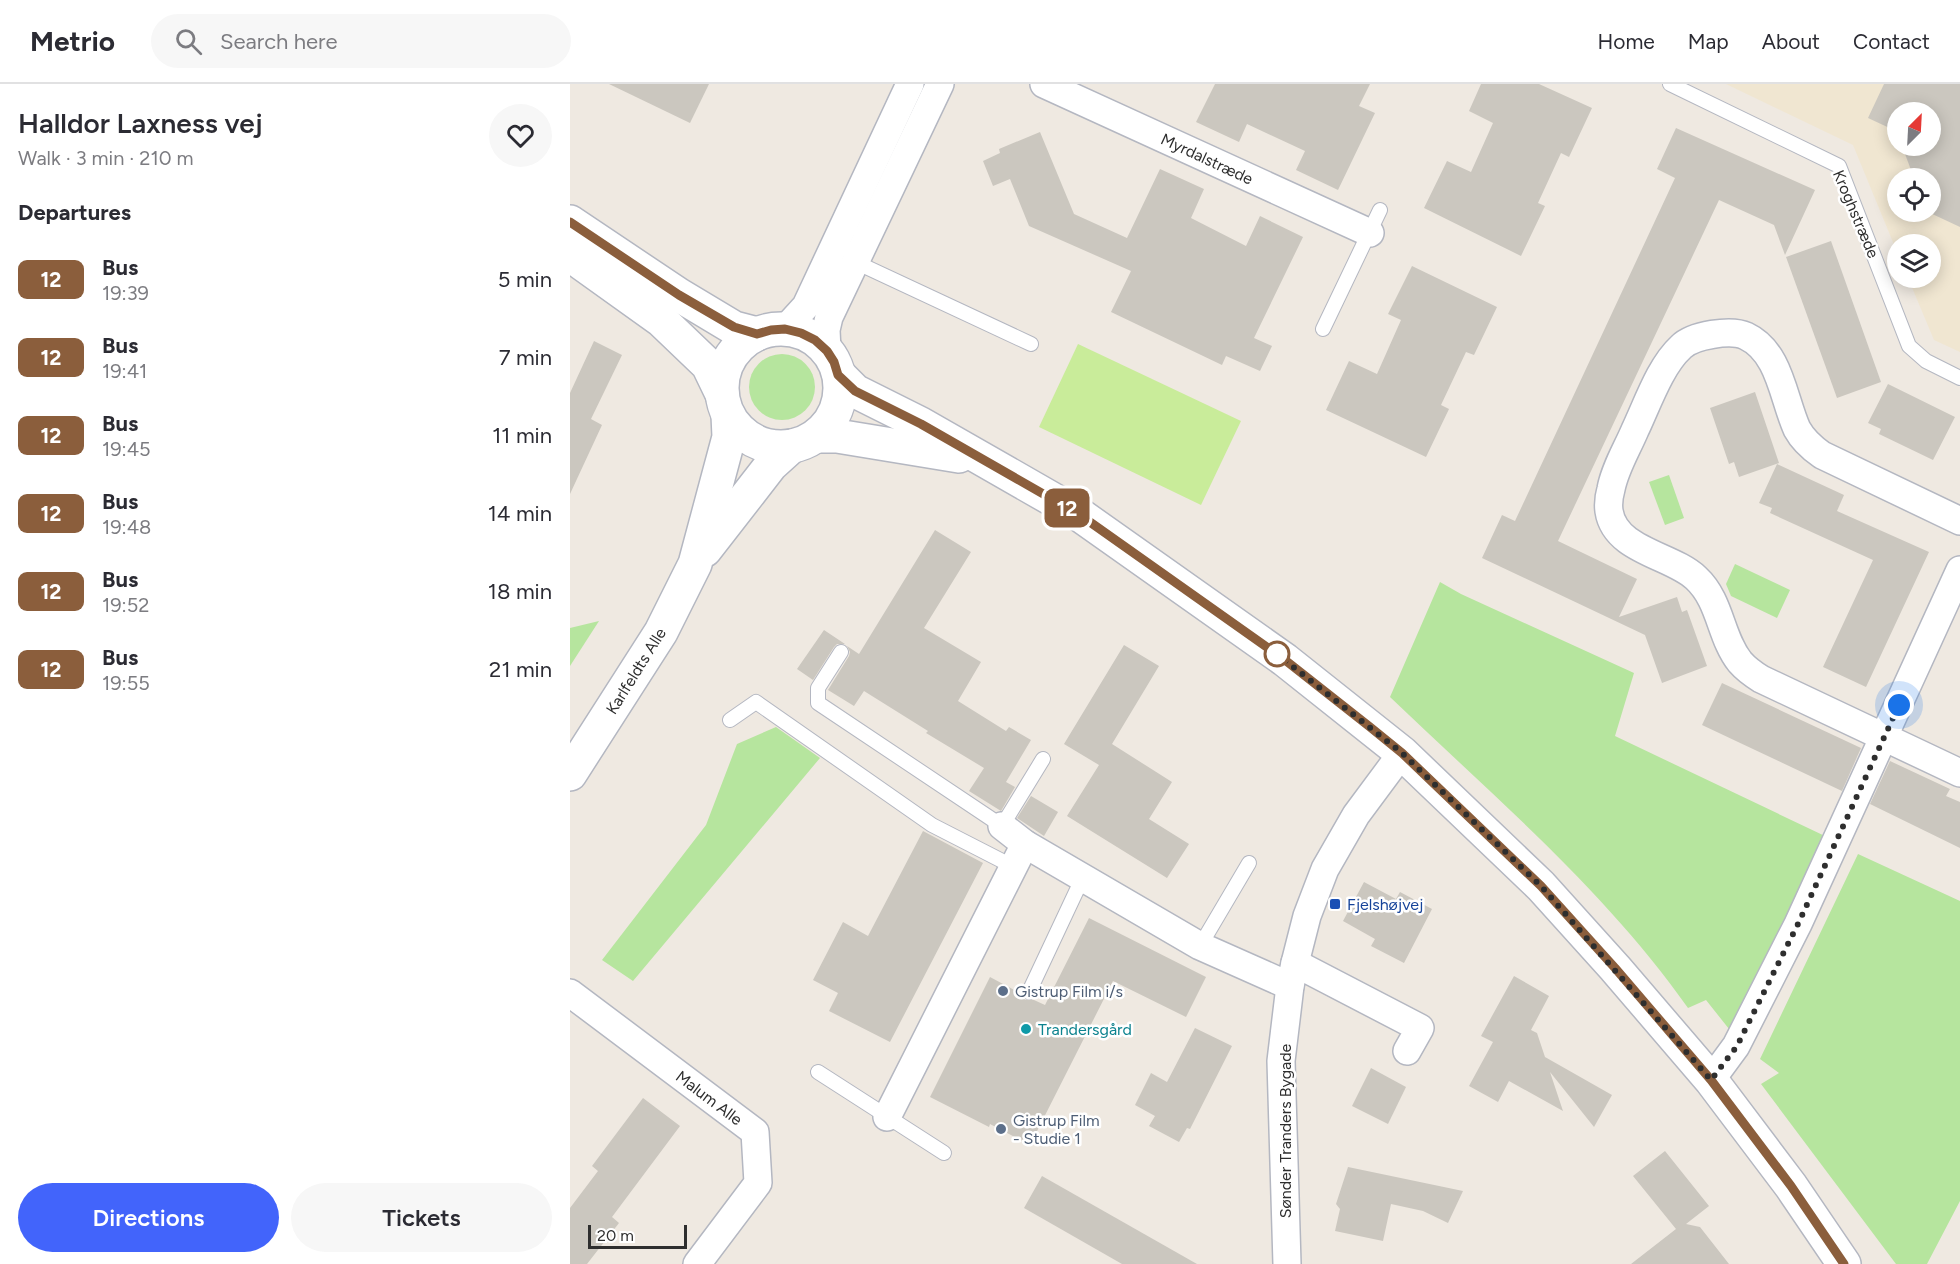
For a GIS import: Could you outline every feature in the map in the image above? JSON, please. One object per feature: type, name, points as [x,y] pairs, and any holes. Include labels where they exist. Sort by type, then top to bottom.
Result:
[{"type":"street","points":[[804,441],[828,424],[837,409],[840,392],[826,330],[844,257],[910,84]]},
{"type":"street","points":[[725,404],[723,376],[730,358],[741,344],[771,332],[806,306],[844,257],[940,84]]},
{"type":"street","name":"Myrdalstræde","points":[[1044,84],[1375,222]]},
{"type":"street","points":[[570,222],[688,300],[734,327],[801,333],[815,340],[855,391],[921,424],[1080,515],[1285,660],[1402,753],[1541,886],[1711,1080],[1791,1186],[1844,1264]]},
{"type":"street","points":[[570,255],[661,320],[708,365],[739,430],[755,441],[773,447],[804,441],[859,440],[981,460]]},
{"type":"street","points":[[1960,521],[1822,455],[1812,447],[1798,429],[1772,361],[1765,350],[1756,342],[1737,333],[1695,339],[1681,346],[1662,374],[1616,473],[1609,498],[1609,512],[1613,524],[1621,535],[1643,550],[1675,564],[1697,578],[1713,600],[1732,649],[1749,671],[1761,679],[1960,773]]},
{"type":"street","name":"Karlfeldts Alle","points":[[695,564],[729,437],[725,404]]},
{"type":"street","name":"Karlfeldts Alle","points":[[570,774],[661,632],[695,564],[771,465],[804,441]]},
{"type":"street","points":[[1711,1080],[1737,1046],[1798,924],[1960,570]]},
{"type":"street","name":"Sønder Tranders Bygade","points":[[1287,1264],[1281,1060],[1292,975],[1307,916],[1325,869],[1356,815],[1402,753]]},
{"type":"street","points":[[1002,826],[1019,855],[1083,877],[1200,946],[1292,975],[1420,1028],[1407,1051]]},
{"type":"street","points":[[887,1117],[1019,855]]},
{"type":"street","name":"Malum Alle","points":[[570,993],[755,1132],[758,1183],[698,1264]]},
{"type":"lane","name":"Kroghstræde","points":[[1670,84],[1839,166],[1909,346],[1926,361],[1960,378]]},
{"type":"lane","points":[[1323,329],[1375,222]]},
{"type":"lane","points":[[844,257],[1031,344]]},
{"type":"lane","points":[[842,652],[818,688],[818,704],[1002,826],[1043,759]]},
{"type":"lane","points":[[730,720],[756,702],[932,825],[1019,855]]},
{"type":"lane","points":[[1200,946],[1249,863]]},
{"type":"lane","points":[[1029,992],[1083,877]]},
{"type":"lane","points":[[818,1072],[944,1153]]},
{"type":"shaded area","points":[[1726,84],[1960,84],[1960,352],[1934,340],[1912,288],[1941,288],[1941,234],[1890,234],[1853,145]]},
{"type":"green space","points":[[1078,344],[1241,421],[1201,505],[1039,427]]},
{"type":"green space","points":[[782,354],[795,357],[805,364],[812,374],[815,387],[812,400],[805,410],[795,417],[782,420],[769,417],[759,410],[752,400],[749,387],[752,374],[759,364],[769,357]]},
{"type":"green space","points":[[1669,475],[1684,518],[1665,525],[1649,482]]},
{"type":"green space","points":[[1735,564],[1790,590],[1777,618],[1731,596],[1726,584]]},
{"type":"green space","points":[[1440,582],[1461,594],[1634,673],[1615,736],[1827,837],[1733,1034],[1706,1000],[1688,1008],[1621,924],[1547,845],[1390,697]]},
{"type":"green space","points":[[599,621],[570,666],[570,628]]},
{"type":"green space","points":[[776,727],[820,758],[633,981],[602,960],[706,825],[737,744]]},
{"type":"green space","points":[[1858,854],[1960,901],[1960,1201],[1927,1264],[1896,1264],[1761,1084],[1779,1073],[1760,1059]]},
{"type":"building","points":[[609,84],[709,84],[690,123]]},
{"type":"building","points":[[1215,84],[1370,84],[1359,106],[1375,113],[1338,190],[1296,170],[1305,151],[1247,124],[1239,142],[1196,122]]},
{"type":"building","points":[[1481,84],[1539,84],[1592,108],[1569,157],[1561,153],[1538,203],[1545,206],[1521,256],[1424,208],[1447,161],[1471,172],[1493,123],[1469,111]]},
{"type":"building","points":[[1884,84],[1960,84],[1960,227],[1941,218],[1941,168],[1910,168],[1906,156],[1941,156],[1941,102],[1887,102],[1887,127],[1868,118]]},
{"type":"building","points":[[1676,128],[1815,190],[1785,255],[1774,225],[1719,200],[1558,541],[1637,579],[1619,617],[1677,597],[1682,612],[1687,610],[1707,666],[1662,683],[1645,635],[1482,558],[1502,515],[1515,521],[1675,178],[1657,169]]},
{"type":"building","points":[[1040,132],[1074,214],[1127,238],[1160,169],[1204,189],[1191,218],[1246,246],[1260,216],[1303,237],[1254,338],[1272,346],[1260,371],[1226,356],[1222,365],[1111,312],[1131,271],[1029,226],[1010,179],[993,186],[983,161],[1000,153],[999,149]]},
{"type":"building","points":[[1831,241],[1881,382],[1837,398],[1786,257]]},
{"type":"building","points":[[1412,266],[1497,307],[1474,355],[1466,352],[1441,405],[1449,409],[1426,457],[1326,410],[1349,361],[1377,374],[1401,320],[1388,314]]},
{"type":"building","points":[[594,341],[622,355],[591,419],[602,425],[570,494],[570,393]]},
{"type":"building","points":[[1888,384],[1955,417],[1933,460],[1879,434],[1881,429],[1868,423]]},
{"type":"building","points":[[1755,392],[1779,463],[1739,477],[1734,462],[1729,464],[1710,408]]},
{"type":"building","points":[[1777,464],[1844,495],[1837,511],[1929,552],[1866,687],[1823,667],[1873,560],[1770,513],[1772,508],[1759,503]]},
{"type":"building","points":[[935,530],[971,552],[924,628],[981,662],[958,701],[1006,731],[1009,727],[1031,740],[1006,782],[1015,787],[1001,811],[969,791],[984,768],[926,733],[928,731],[864,691],[854,706],[828,690],[849,656],[847,646],[859,654]]},
{"type":"building","points":[[824,630],[845,644],[837,644],[834,647],[813,680],[797,669]]},
{"type":"building","points":[[1124,645],[1159,666],[1112,744],[1172,782],[1149,819],[1189,844],[1167,878],[1067,816],[1099,765],[1064,744]]},
{"type":"building","points":[[1722,683],[1861,748],[1842,791],[1702,725]]},
{"type":"building","points":[[1890,761],[1950,789],[1946,796],[1960,802],[1960,848],[1870,804]]},
{"type":"building","points":[[1031,796],[1058,812],[1044,836],[1017,818]]},
{"type":"building","points":[[923,831],[983,863],[890,1042],[829,1011],[838,993],[813,980],[843,922],[868,936]]},
{"type":"building","points":[[1364,882],[1396,899],[1400,892],[1432,909],[1404,963],[1371,946],[1375,939],[1343,921]]},
{"type":"building","name":"Trandersgård","points":[[1089,918],[1206,977],[1186,1017],[1113,981],[1030,1145],[930,1097],[990,977],[1020,993],[1025,1000],[1034,1000],[1045,1005]]},
{"type":"building","points":[[1514,976],[1549,996],[1531,1030],[1537,1033],[1545,1057],[1612,1095],[1594,1127],[1550,1072],[1563,1111],[1509,1081],[1498,1102],[1469,1086],[1493,1042],[1481,1036]]},
{"type":"building","points":[[1195,1028],[1232,1046],[1190,1129],[1187,1128],[1179,1142],[1149,1126],[1155,1116],[1135,1105],[1151,1073],[1167,1082]]},
{"type":"building","points":[[1371,1068],[1406,1087],[1388,1124],[1352,1106]]},
{"type":"building","points":[[643,1098],[680,1126],[612,1217],[619,1223],[587,1264],[570,1264],[570,1208],[598,1171],[592,1166]]},
{"type":"building","points":[[1665,1151],[1709,1206],[1686,1224],[1700,1227],[1729,1264],[1631,1264],[1676,1229],[1633,1176]]},
{"type":"building","points":[[1348,1167],[1463,1191],[1448,1223],[1423,1211],[1391,1204],[1383,1241],[1335,1231],[1340,1209],[1336,1204]]},
{"type":"building","points":[[1042,1176],[1197,1264],[1122,1264],[1024,1208]]},
{"type":"bus line","name":"12","points":[[570,222],[679,295],[734,327],[757,334],[785,329],[815,340],[827,351],[838,375],[855,391],[921,424],[1080,515],[1285,660],[1402,753],[1541,886],[1615,968],[1711,1080],[1791,1186],[1844,1264]]},
{"type":"place","name":"Fjelshøjvej","points":[[1335,904]]},
{"type":"place","name":"Gistrup Film i/s","points":[[1003,991]]},
{"type":"place","name":"Trandersgård","points":[[1026,1029]]},
{"type":"place","name":"Gistrup Film - Studie 1","points":[[1001,1129]]},
{"type":"route","points":[[1277,654],[1402,753],[1541,886],[1711,1080],[1737,1046],[1798,924],[1899,705]]}]
